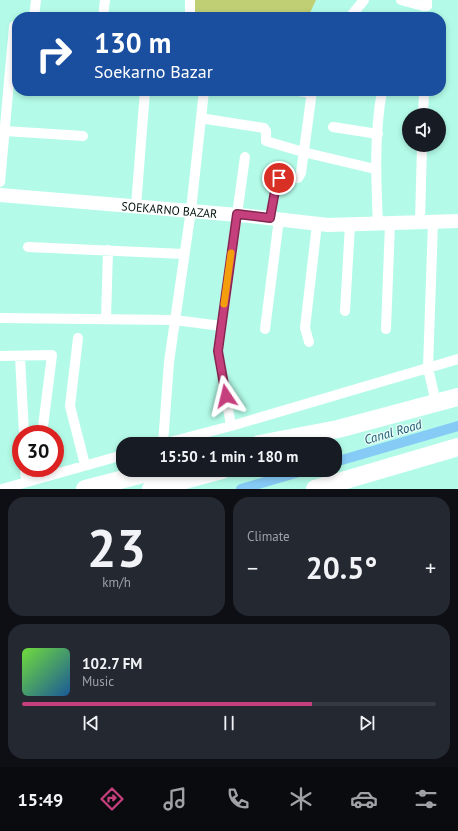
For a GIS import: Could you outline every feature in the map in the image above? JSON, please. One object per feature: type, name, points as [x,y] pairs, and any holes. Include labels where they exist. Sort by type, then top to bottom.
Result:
[{"type":"highway","points":[[294,437],[338,428],[458,397]]},
{"type":"highway","points":[[328,437],[411,410]]},
{"type":"highway","points":[[315,489],[458,448]]},
{"type":"highway","points":[[342,489],[406,463]]},
{"type":"highway","points":[[85,489],[131,477]]},
{"type":"highway","points":[[151,489],[196,477]]},
{"type":"street","points":[[35,12],[36,0]]},
{"type":"street","points":[[104,12],[105,0]]},
{"type":"street","points":[[190,0],[190,12]]},
{"type":"street","points":[[354,12],[364,0]]},
{"type":"street","points":[[401,0],[427,6],[428,0]]},
{"type":"street","points":[[0,182],[5,130],[12,87]]},
{"type":"street","points":[[136,206],[145,96]]},
{"type":"street","points":[[163,437],[169,362],[191,210],[203,96]]},
{"type":"street","points":[[265,329],[277,180],[279,178],[298,178],[300,176],[311,96]]},
{"type":"street","points":[[381,96],[376,169],[384,224],[386,329]]},
{"type":"street","points":[[423,108],[424,96]]},
{"type":"street","points":[[206,119],[264,128],[266,130],[266,141],[303,152],[376,169]]},
{"type":"street","points":[[333,127],[378,134]]},
{"type":"street","points":[[5,130],[83,136]]},
{"type":"street","points":[[422,152],[427,222],[428,368],[436,403]]},
{"type":"street","points":[[231,426],[218,351],[245,157]]},
{"type":"street","name":"SOEKARNO BAZAR","points":[[0,195],[237,214],[328,225],[458,221]]},
{"type":"street","points":[[309,342],[305,328],[317,224]]},
{"type":"street","points":[[345,311],[350,225]]},
{"type":"street","points":[[28,247],[184,254]]},
{"type":"street","points":[[106,319],[108,250]]},
{"type":"street","points":[[0,318],[175,320],[221,326]]},
{"type":"street","points":[[78,338],[70,406],[85,465]]},
{"type":"street","points":[[0,356],[52,355],[43,425]]},
{"type":"street","points":[[20,356],[24,425]]},
{"type":"street","points":[[189,437],[458,359]]},
{"type":"street","points":[[64,469],[116,457]]},
{"type":"street","points":[[26,477],[26,482]]},
{"type":"street","points":[[2,489],[26,482],[35,477]]},
{"type":"green space","points":[[193,0],[316,0],[310,12],[192,12]]},
{"type":"waterway","name":"Canal Road","points":[[342,460],[458,426]]},
{"type":"waterway","name":"Canal Road","points":[[241,489],[282,477]]},
{"type":"slow traffic","points":[[224,304],[231,253]]},
{"type":"route","points":[[226,396],[218,351],[237,214],[270,218],[277,180],[279,178]]}]
